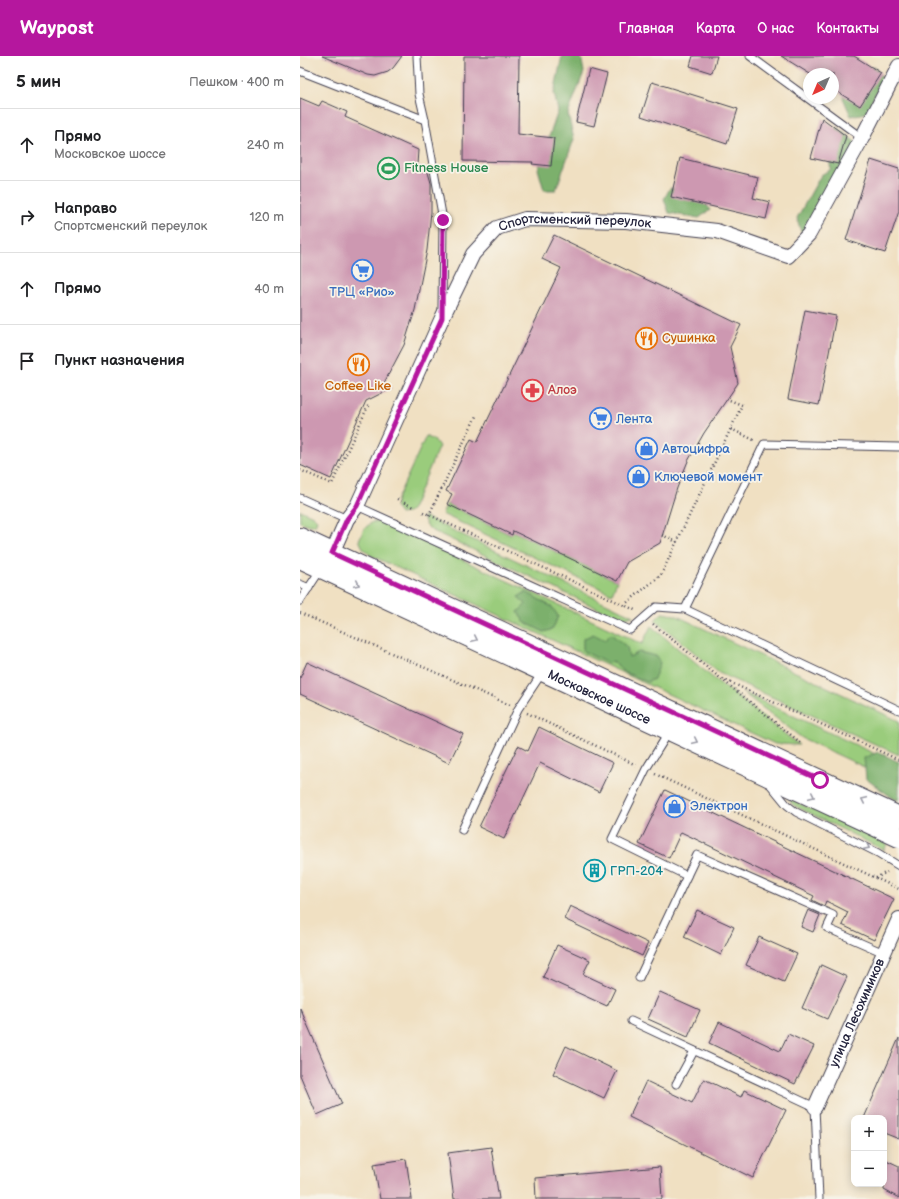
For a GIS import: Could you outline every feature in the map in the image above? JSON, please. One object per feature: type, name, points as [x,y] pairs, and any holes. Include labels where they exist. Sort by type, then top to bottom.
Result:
[{"type":"main road","name":"Московское шоссе","points":[[300,538],[327,560],[544,671],[899,836]]},
{"type":"main road","name":"Московское шоссе","points":[[300,558],[327,560],[899,817]]},
{"type":"street","name":"Спортсменский переулок","points":[[327,560],[347,519],[357,506],[442,318],[473,254],[497,228],[526,219],[626,221],[717,231],[788,256],[809,234],[862,138],[899,66]]},
{"type":"street","name":"улица Лесохимиков","points":[[815,1107],[899,919]]},
{"type":"lane","points":[[418,56],[420,94],[443,220],[442,318]]},
{"type":"lane","points":[[750,56],[862,138]]},
{"type":"lane","points":[[300,71],[425,120]]},
{"type":"lane","points":[[685,609],[764,444],[899,447]]},
{"type":"lane","points":[[300,498],[347,519]]},
{"type":"lane","points":[[357,506],[630,630],[656,607],[685,609],[899,710]]},
{"type":"lane","points":[[300,601],[327,560]]},
{"type":"lane","points":[[300,584],[309,588]]},
{"type":"lane","points":[[462,830],[518,709],[544,671]]},
{"type":"lane","points":[[670,730],[646,769],[612,839],[687,876]]},
{"type":"lane","points":[[756,770],[769,783],[786,805],[796,812],[878,853],[896,867]]},
{"type":"lane","points":[[639,978],[697,855],[833,915],[827,928],[884,953]]},
{"type":"lane","points":[[631,1021],[815,1107],[819,1199]]},
{"type":"lane","points":[[676,1084],[694,1051]]},
{"type":"path","points":[[623,605],[661,575],[742,405],[727,399]]},
{"type":"path","points":[[300,470],[332,484],[369,404]]},
{"type":"path","points":[[429,515],[477,414]]},
{"type":"path","points":[[730,429],[764,444]]},
{"type":"path","points":[[338,471],[342,473]]},
{"type":"path","points":[[397,499],[413,507]]},
{"type":"path","points":[[662,535],[676,542]]},
{"type":"path","points":[[300,613],[518,709],[899,889]]},
{"type":"path","points":[[719,677],[899,760]]},
{"type":"path","points":[[876,878],[896,867]]},
{"type":"green space","points":[[562,56],[581,56],[584,72],[568,114],[574,139],[556,190],[544,190],[538,169],[558,111],[554,93]]},
{"type":"green space","points":[[875,67],[883,79],[866,113],[851,116],[843,98],[860,71]]},
{"type":"green space","points":[[837,127],[856,143],[810,229],[801,232],[797,218],[821,175],[831,169],[825,141]]},
{"type":"green space","points":[[670,188],[700,194],[710,210],[699,218],[669,213],[664,199]]},
{"type":"green space","points":[[426,436],[435,441],[439,446],[413,507],[408,513],[400,514],[395,507],[397,499]]},
{"type":"green space","points":[[447,504],[511,535],[513,531],[617,581],[612,594],[442,514]]},
{"type":"green space","points":[[300,510],[313,516],[317,520],[315,525],[300,522]]},
{"type":"green space","points":[[423,516],[633,616],[626,618],[616,617],[431,530],[426,525]]},
{"type":"green space","points":[[372,522],[382,522],[642,644],[651,626],[712,677],[799,745],[775,744],[370,555],[363,548],[359,540],[364,529]]},
{"type":"green space","points":[[526,592],[552,607],[558,616],[553,629],[544,632],[524,622],[518,612],[526,604],[518,597]]},
{"type":"green space","points":[[662,613],[675,615],[899,721],[899,755],[719,673],[655,620]]},
{"type":"green space","points":[[593,634],[605,640],[611,634],[627,647],[629,657],[639,652],[656,656],[660,663],[654,679],[647,682],[622,671],[615,662],[607,663],[583,651],[583,639]]},
{"type":"green space","points":[[742,692],[899,765],[892,788],[864,767],[802,738]]},
{"type":"green space","points":[[878,752],[899,762],[899,800],[894,799],[866,779],[864,758]]},
{"type":"green space","points":[[788,798],[887,844],[884,850],[793,805]]},
{"type":"building","points":[[322,56],[402,56],[388,72],[375,76],[368,75]]},
{"type":"building","points":[[464,56],[519,56],[518,134],[554,138],[551,166],[532,164],[533,162],[463,161]]},
{"type":"building","points":[[693,56],[717,56],[712,73],[690,66]]},
{"type":"building","points":[[781,56],[854,56],[881,73],[860,106],[839,93],[839,68],[803,68],[803,70]]},
{"type":"building","points":[[589,69],[607,74],[594,126],[576,122]]},
{"type":"building","points":[[652,82],[738,109],[727,144],[641,116]]},
{"type":"building","name":"ТРЦ «Рио»","points":[[300,98],[319,106],[322,101],[347,112],[345,117],[418,150],[417,165],[427,169],[431,183],[431,212],[427,250],[415,310],[404,345],[384,383],[392,388],[366,401],[331,479],[300,465]]},
{"type":"building","points":[[822,118],[846,136],[838,164],[811,158]]},
{"type":"building","points":[[680,158],[758,177],[753,198],[770,202],[766,219],[671,197]]},
{"type":"building","points":[[871,160],[899,169],[899,211],[885,253],[846,240]]},
{"type":"building","name":"Лента","points":[[554,235],[741,325],[730,347],[738,383],[704,433],[688,461],[677,488],[660,543],[627,562],[617,581],[513,531],[512,535],[447,504],[452,494],[446,491],[471,439],[477,442],[561,268],[542,259]]},
{"type":"building","points":[[805,310],[836,316],[819,405],[788,399]]},
{"type":"building","points":[[307,662],[463,734],[449,763],[300,694],[300,678]]},
{"type":"building","points":[[539,727],[613,763],[599,792],[540,763],[504,839],[479,827],[518,746],[528,751]]},
{"type":"building","points":[[665,790],[894,899],[874,940],[842,925],[848,912],[826,901],[824,906],[812,900],[814,896],[681,832],[669,858],[639,844]]},
{"type":"building","points":[[570,906],[648,943],[642,956],[564,919]]},
{"type":"building","points":[[697,910],[734,927],[721,955],[684,937]]},
{"type":"building","points":[[808,910],[820,915],[813,932],[801,927]]},
{"type":"building","points":[[759,937],[797,954],[784,982],[746,965]]},
{"type":"building","points":[[557,945],[590,960],[583,974],[615,989],[607,1006],[543,977]]},
{"type":"building","points":[[821,965],[847,977],[827,1019],[802,1008]]},
{"type":"building","points":[[660,992],[700,1010],[688,1037],[648,1019]]},
{"type":"building","points":[[300,1008],[342,1104],[317,1115],[300,1075]]},
{"type":"building","points":[[719,1022],[780,1051],[788,1034],[814,1046],[795,1084],[709,1043]]},
{"type":"building","points":[[899,1038],[899,1139],[887,1134],[887,1115],[865,1115]]},
{"type":"building","points":[[566,1046],[617,1071],[604,1098],[553,1074]]},
{"type":"building","points":[[704,1079],[741,1097],[744,1090],[786,1110],[753,1178],[629,1117],[646,1081],[692,1103]]},
{"type":"building","points":[[491,1147],[499,1199],[454,1199],[448,1153]]},
{"type":"building","points":[[406,1159],[412,1199],[380,1199],[374,1164]]},
{"type":"building","points":[[887,1160],[899,1166],[899,1198],[884,1190],[884,1187],[887,1187]]},
{"type":"building","points":[[660,1167],[662,1199],[536,1199],[535,1178]]},
{"type":"place","name":"Fitness House","points":[[388,168]]},
{"type":"place","name":"ТРЦ «Рио»","points":[[362,270]]},
{"type":"place","name":"Сушинка","points":[[647,338]]},
{"type":"place","name":"Coffee Like","points":[[358,364]]},
{"type":"place","name":"Алоэ","points":[[532,390]]},
{"type":"place","name":"Лента","points":[[601,419]]},
{"type":"place","name":"Автоцифра","points":[[646,449]]},
{"type":"place","name":"Ключевой момент","points":[[639,477]]},
{"type":"place","name":"Электрон","points":[[674,806]]},
{"type":"place","name":"ГРП-204","points":[[595,871]]},
{"type":"route","points":[[443,220],[442,318],[357,506],[347,519],[332,553],[820,780]]}]
